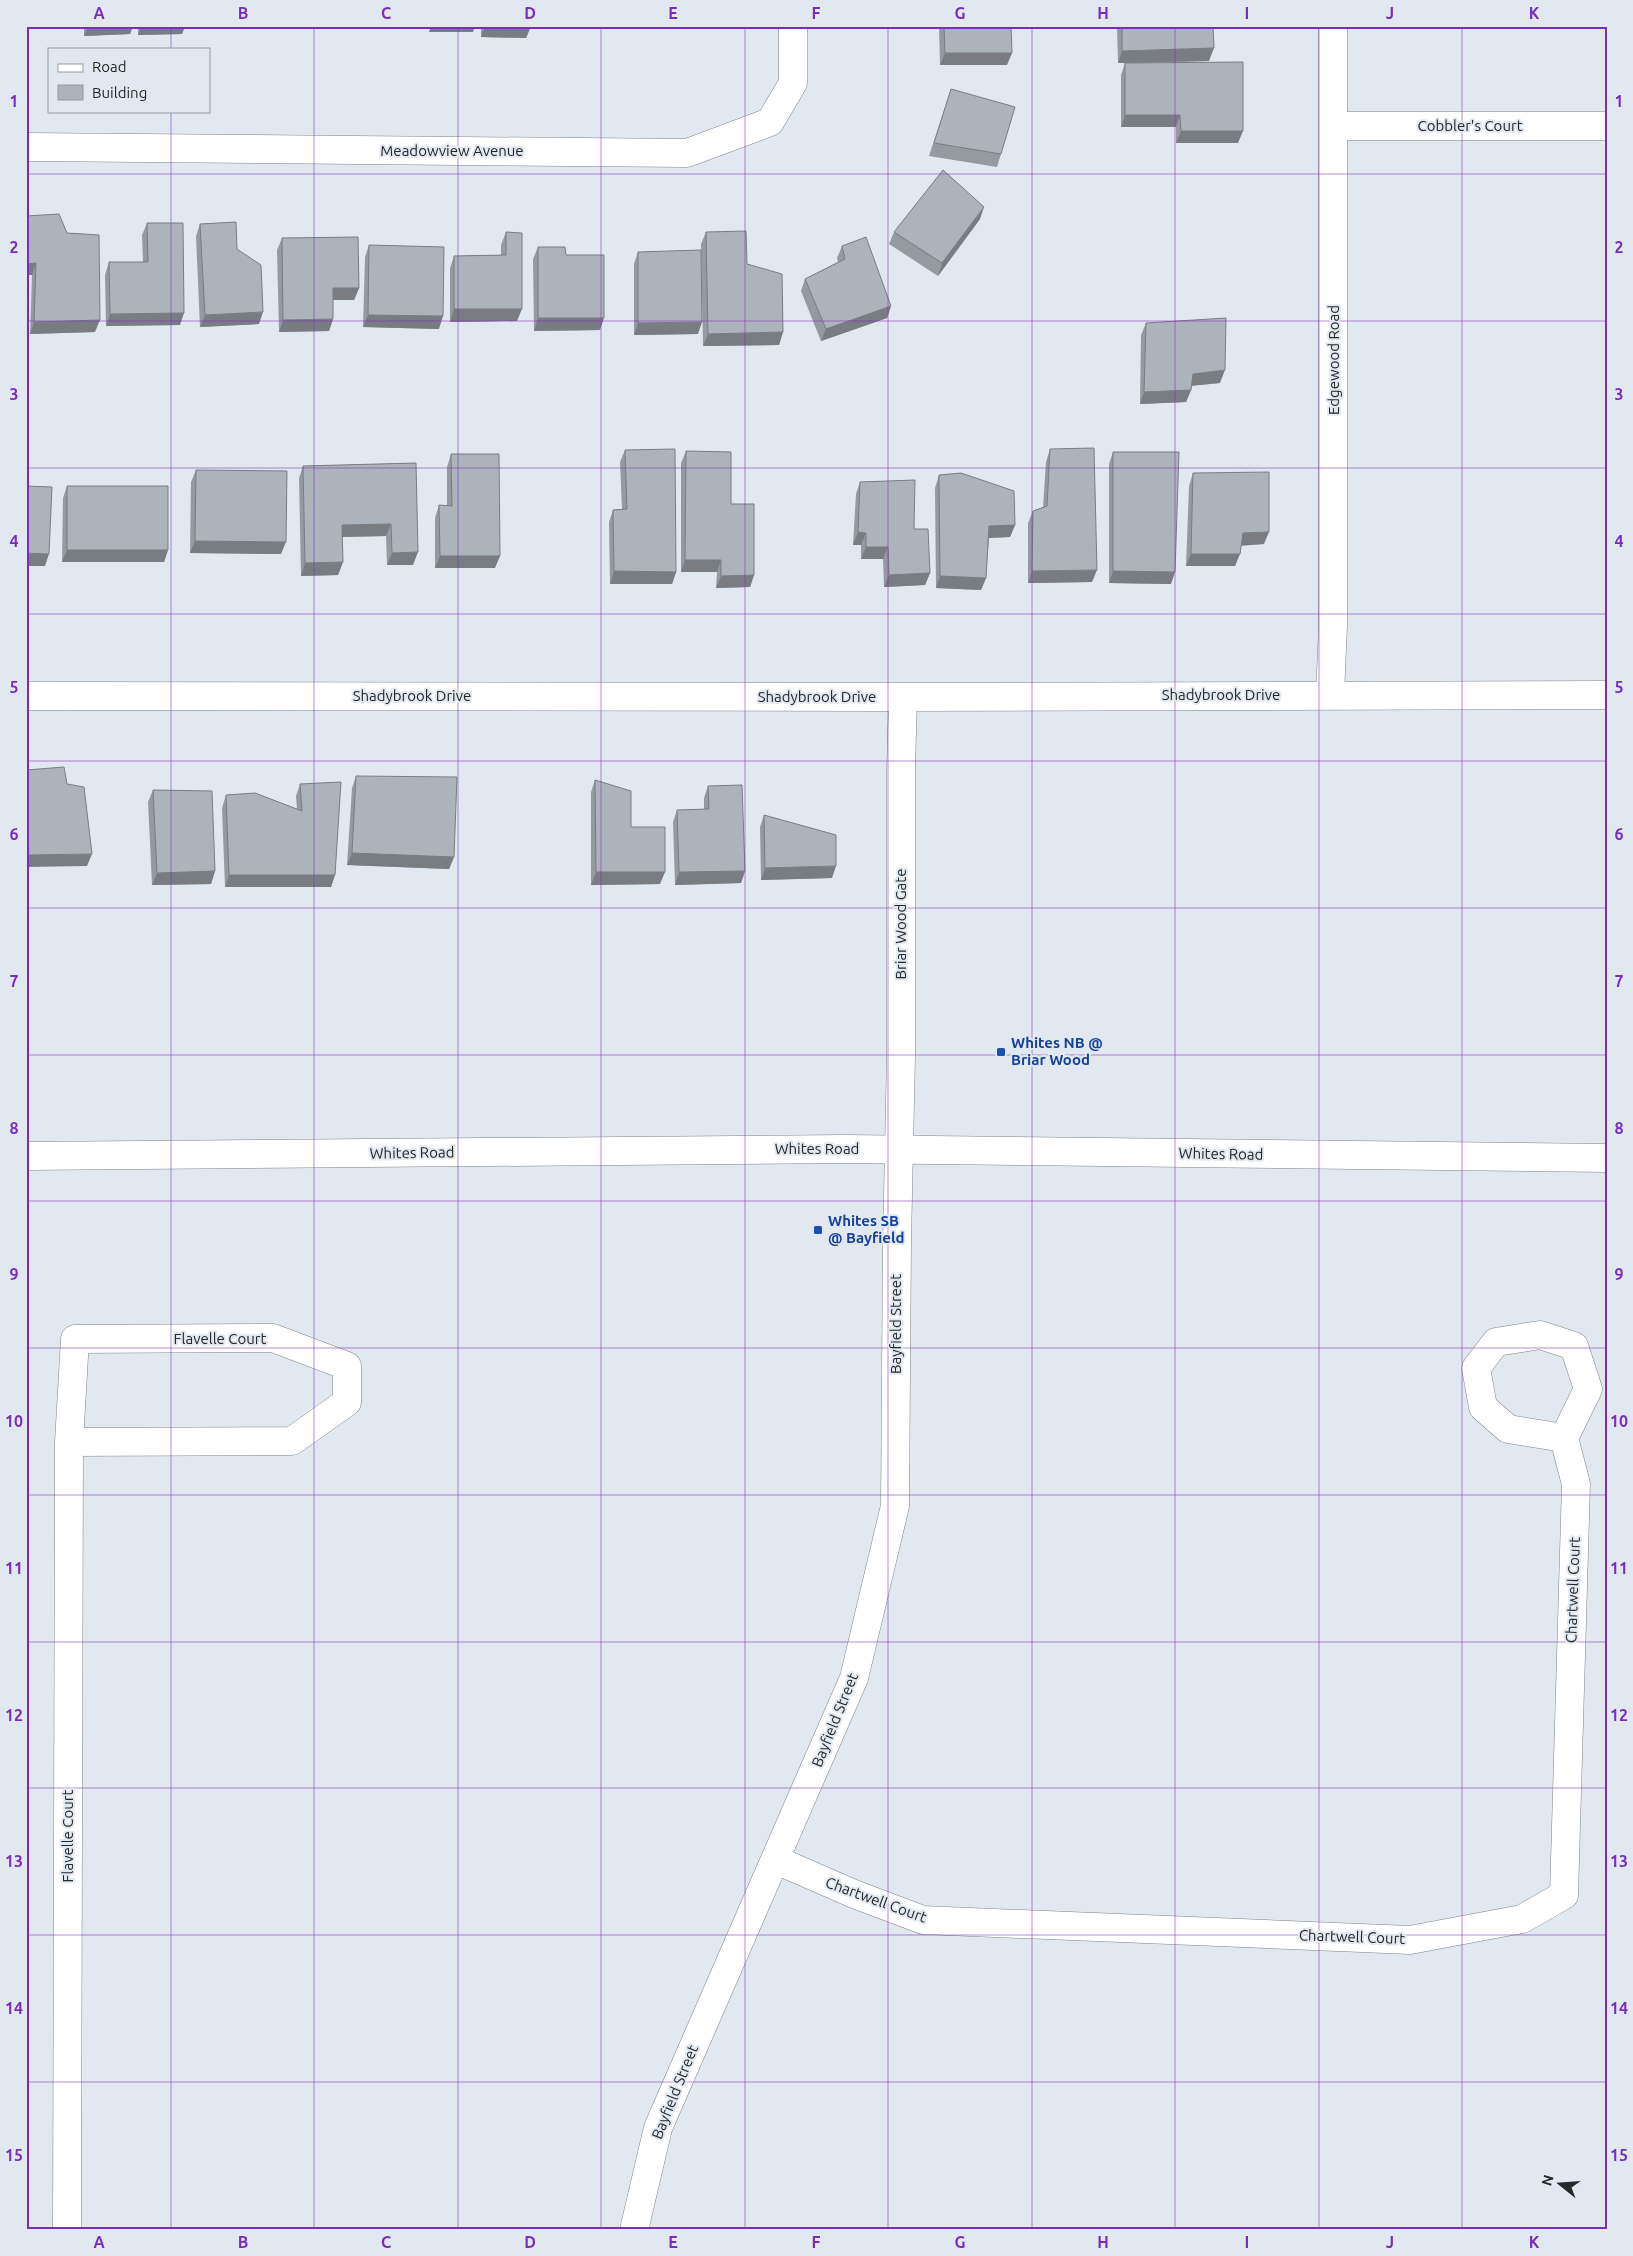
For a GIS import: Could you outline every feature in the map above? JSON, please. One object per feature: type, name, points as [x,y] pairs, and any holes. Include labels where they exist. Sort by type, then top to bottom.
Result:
[{"type":"street","name":"Meadowview Avenue","points":[[26,148],[688,153],[770,122],[793,83],[793,26]]},
{"type":"street","name":"Edgewood Road","points":[[1330,694],[1333,617],[1333,26]]},
{"type":"street","name":"Cobbler's Court","points":[[1334,126],[1607,126]]},
{"type":"street","name":"Shadybrook Drive","points":[[26,696],[1607,695]]},
{"type":"street","name":"Briar Wood Gate","points":[[900,1151],[903,696]]},
{"type":"street","name":"Whites Road","points":[[26,1156],[846,1149],[1607,1158]]},
{"type":"street","name":"Bayfield Street","points":[[634,2230],[658,2128],[854,1678],[895,1506],[897,1242],[900,1151]]},
{"type":"street","name":"Flavelle Court","points":[[67,2230],[69,1442],[75,1339],[273,1338],[347,1366],[347,1402],[292,1441],[69,1442]]},
{"type":"street","name":"Chartwell Court","points":[[776,1860],[854,1894],[924,1920],[1410,1940],[1522,1919],[1564,1895],[1576,1484],[1564,1438]]},
{"type":"building","points":[[944,26],[1011,26],[1012,53],[945,53]]},
{"type":"building","points":[[1122,26],[1213,26],[1214,48],[1122,51]]},
{"type":"building","points":[[1243,62],[1243,131],[1181,131],[1180,115],[1125,115],[1125,63]]},
{"type":"building","points":[[951,89],[1015,107],[1001,154],[934,143]]},
{"type":"building","points":[[943,170],[984,207],[942,263],[894,232]]},
{"type":"building","points":[[59,214],[67,233],[99,235],[100,320],[34,322],[36,263],[26,264],[26,216]]},
{"type":"building","points":[[236,222],[237,249],[261,265],[263,312],[205,315],[200,224]]},
{"type":"building","points":[[147,223],[183,223],[184,313],[110,314],[109,262],[148,262]]},
{"type":"building","points":[[746,231],[747,264],[782,274],[783,332],[708,334],[706,232]]},
{"type":"building","points":[[506,232],[522,233],[522,309],[454,309],[454,256],[506,255]]},
{"type":"building","points":[[358,237],[359,288],[333,288],[333,319],[283,320],[282,238]]},
{"type":"building","points":[[866,237],[891,306],[826,329],[805,279],[845,259],[842,246]]},
{"type":"building","points":[[369,245],[444,247],[443,316],[368,315]]},
{"type":"building","points":[[538,247],[565,247],[566,255],[604,255],[604,318],[538,318]]},
{"type":"building","points":[[701,250],[702,322],[638,323],[638,252]]},
{"type":"building","points":[[1226,318],[1225,370],[1193,374],[1191,390],[1144,392],[1146,323]]},
{"type":"building","points":[[1094,448],[1097,570],[1032,571],[1033,511],[1047,506],[1050,449]]},
{"type":"building","points":[[675,449],[676,572],[614,571],[613,510],[627,509],[625,450]]},
{"type":"building","points":[[686,451],[731,452],[731,504],[754,504],[754,575],[721,576],[721,560],[685,560]]},
{"type":"building","points":[[1113,452],[1179,452],[1175,572],[1113,571]]},
{"type":"building","points":[[451,454],[499,454],[500,556],[440,556],[439,505],[452,506]]},
{"type":"building","points":[[416,463],[418,552],[392,553],[391,524],[342,525],[343,562],[305,563],[303,466]]},
{"type":"building","points":[[196,470],[287,471],[286,542],[195,541]]},
{"type":"building","points":[[1269,472],[1269,532],[1243,533],[1240,554],[1191,554],[1193,473]]},
{"type":"building","points":[[961,473],[1014,491],[1015,525],[989,526],[986,578],[940,576],[939,475]]},
{"type":"building","points":[[915,480],[914,529],[928,529],[930,573],[889,575],[888,547],[866,547],[866,533],[858,532],[860,482]]},
{"type":"building","points":[[26,486],[52,487],[49,554],[26,553]]},
{"type":"building","points":[[67,486],[168,486],[168,550],[67,550]]},
{"type":"building","points":[[64,767],[67,784],[84,787],[92,854],[26,855],[26,770]]},
{"type":"building","points":[[356,776],[457,777],[454,857],[352,853]]},
{"type":"building","points":[[595,780],[631,791],[631,827],[665,827],[665,872],[596,872]]},
{"type":"building","points":[[341,782],[335,875],[229,875],[226,795],[255,793],[302,811],[300,784]]},
{"type":"building","points":[[742,785],[745,871],[679,872],[677,810],[709,809],[708,786]]},
{"type":"building","points":[[153,790],[212,791],[215,871],[157,873]]},
{"type":"building","points":[[764,815],[836,835],[836,866],[765,868]]},
{"type":"place","name":"Whites NB @ Briar Wood","points":[[1001,1052]]},
{"type":"place","name":"Whites SB @ Bayfield","points":[[818,1230]]}]
